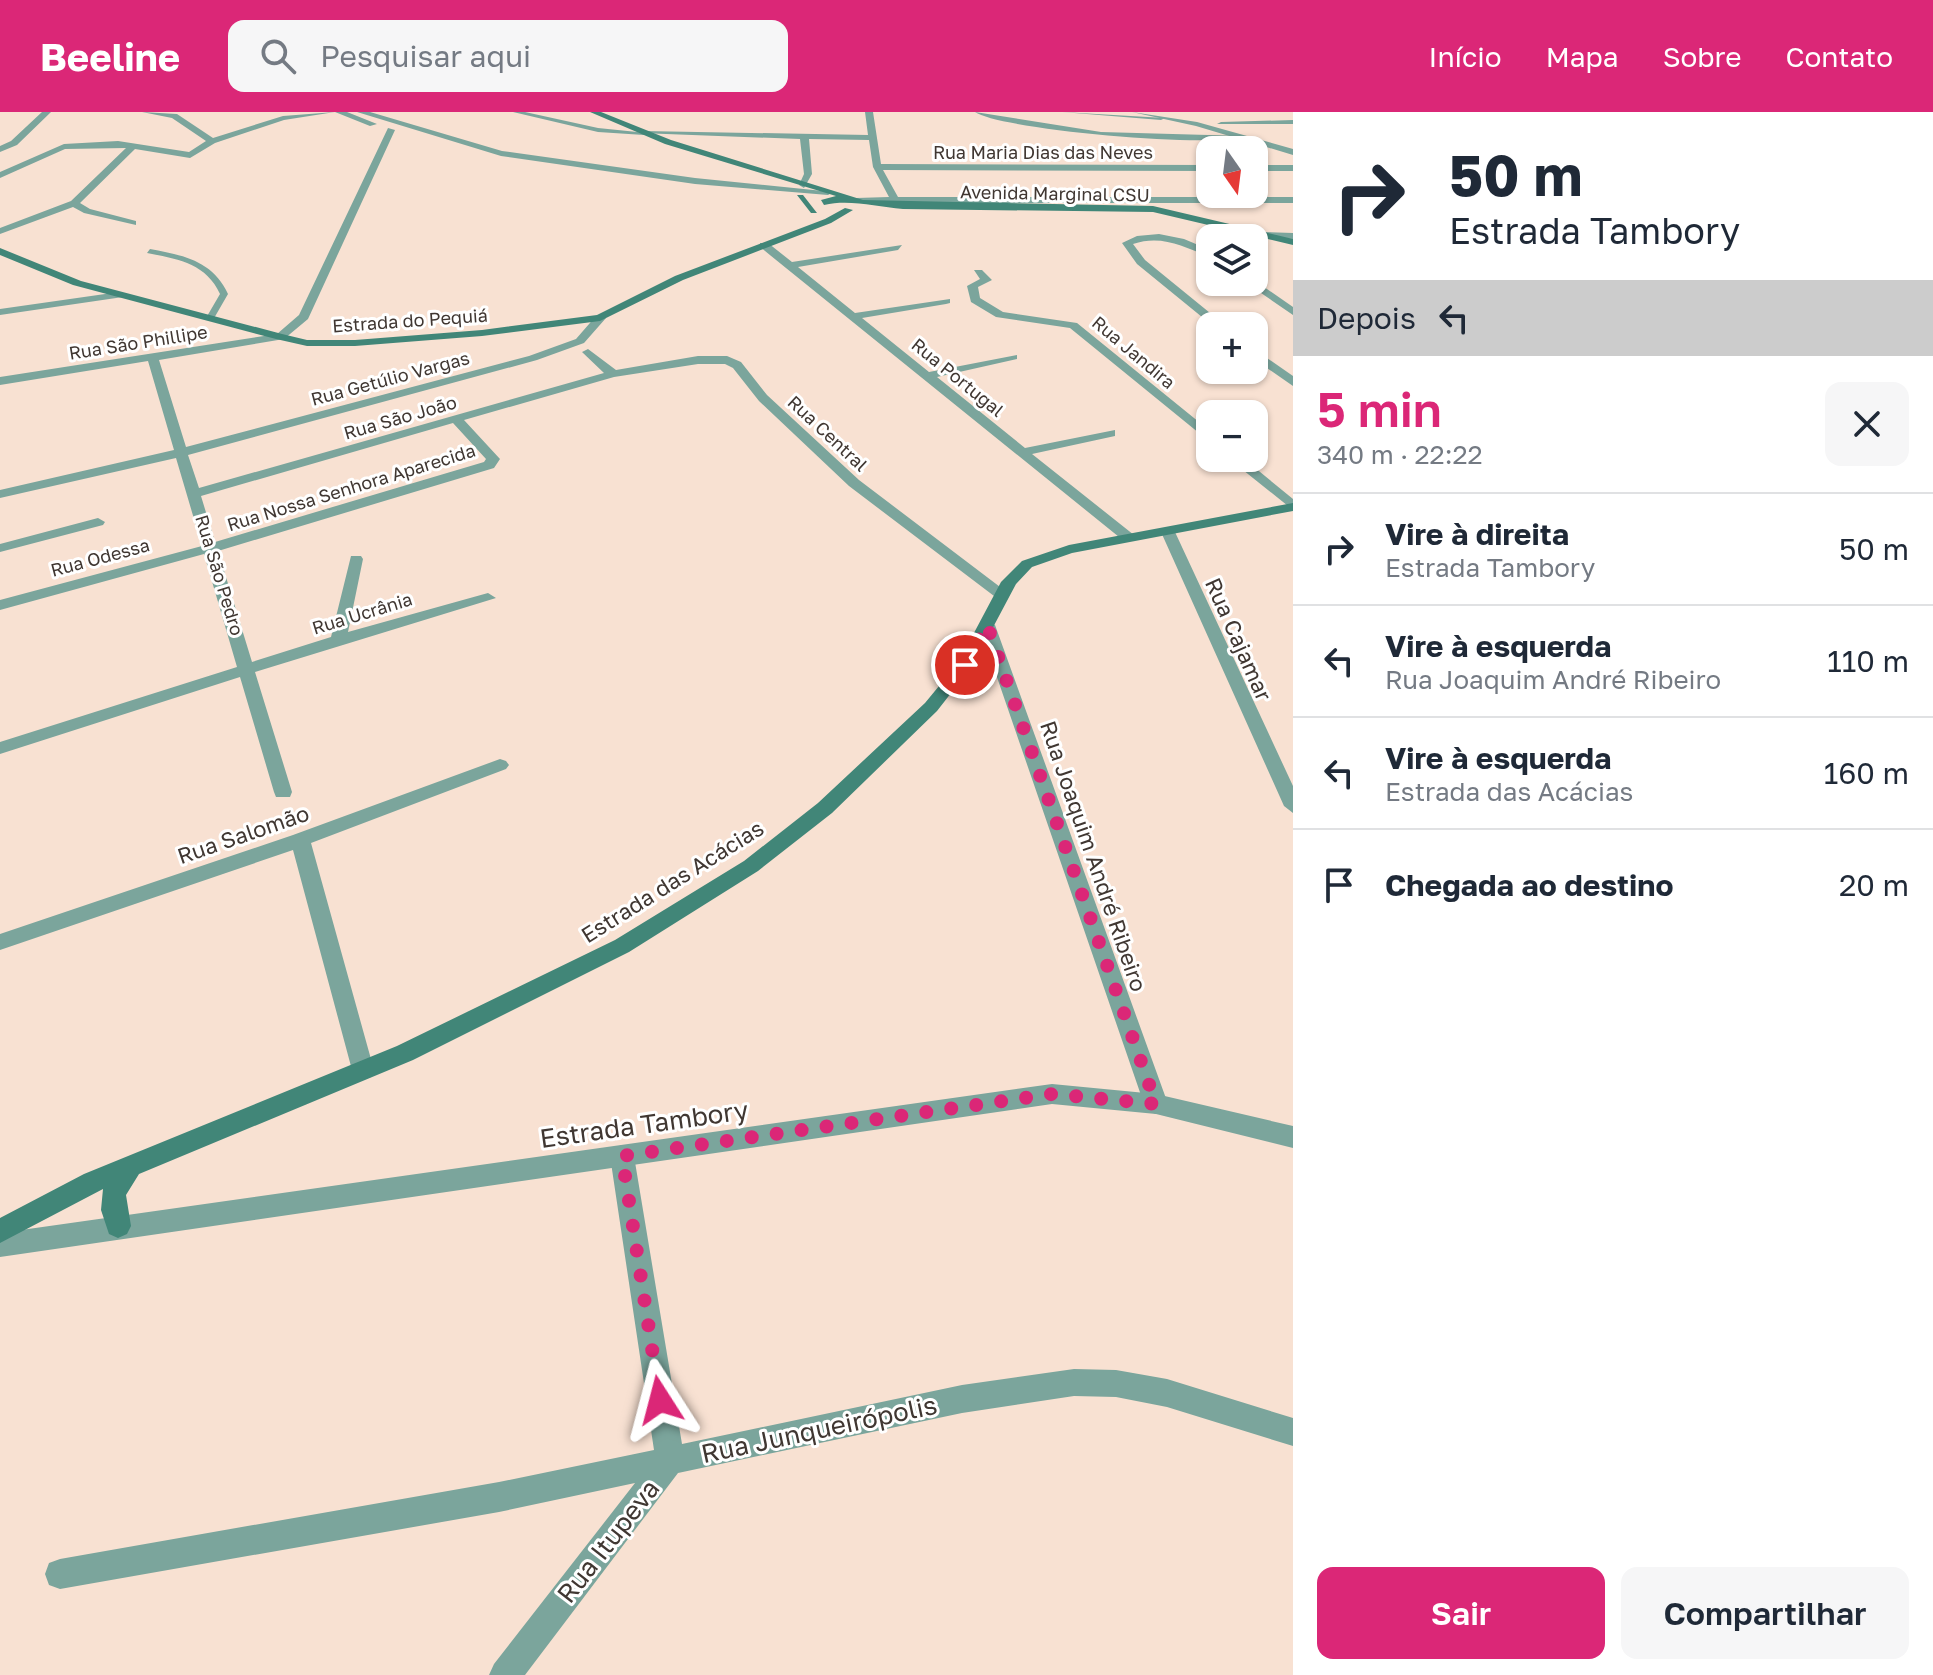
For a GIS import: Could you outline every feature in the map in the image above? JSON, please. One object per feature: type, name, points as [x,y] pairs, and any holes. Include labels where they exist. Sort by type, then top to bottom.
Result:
[{"type":"main road","points":[[594,112],[801,190],[855,206]]},
{"type":"main road","points":[[753,187],[765,183],[770,176]]},
{"type":"main road","points":[[801,190],[814,211],[817,225]]},
{"type":"main road","points":[[814,211],[826,199],[846,197],[855,206]]},
{"type":"main road","points":[[1126,200],[1153,209]]},
{"type":"main road","name":"Estrada do Pequiá","points":[[0,251],[54,275],[119,295],[280,337],[307,343],[355,343],[482,333],[600,318],[679,278],[817,225],[855,206]]},
{"type":"main road","name":"Avenida Marginal CSU","points":[[855,206],[1153,209],[1207,224]]},
{"type":"main road","name":"Avenida Marginal CSU","points":[[855,206],[901,215],[1113,212],[1196,226]]},
{"type":"main road","name":"Avenida Marginal CSU","points":[[1268,239],[1293,242]]},
{"type":"main road","name":"Avenida Marginal CSU","points":[[1268,241],[1293,250]]},
{"type":"main road","name":"Estrada das Acácias","points":[[0,1231],[93,1182],[363,1070],[622,946],[751,866],[825,808],[931,707],[965,665],[1009,582],[1027,564],[1043,556],[1293,507]]},
{"type":"main road","points":[[118,1226],[112,1211],[113,1195],[122,1175],[132,1167]]},
{"type":"street","points":[[0,149],[14,143],[47,112]]},
{"type":"street","points":[[146,112],[174,116],[212,141]]},
{"type":"street","points":[[271,112],[283,118]]},
{"type":"street","points":[[0,175],[64,147],[98,143],[190,155],[212,141],[283,118],[331,112]]},
{"type":"street","points":[[339,112],[496,159],[634,176],[801,190]]},
{"type":"street","points":[[361,112],[471,147],[634,176],[801,190]]},
{"type":"street","points":[[869,112],[877,167],[895,200]]},
{"type":"street","points":[[979,112],[992,118],[1101,134],[1240,136]]},
{"type":"street","points":[[1066,112],[1161,118]]},
{"type":"street","points":[[1136,112],[1240,136]]},
{"type":"street","points":[[1197,124],[1293,122]]},
{"type":"street","points":[[280,337],[304,317],[391,130]]},
{"type":"street","points":[[644,133],[871,138]]},
{"type":"street","points":[[801,190],[808,174],[804,136]]},
{"type":"street","points":[[1268,144],[1293,152]]},
{"type":"street","points":[[0,231],[74,203],[133,146]]},
{"type":"street","name":"Rua Maria Dias das Neves","points":[[877,167],[1196,168]]},
{"type":"street","points":[[1268,168],[1293,168]]},
{"type":"street","points":[[855,206],[895,200],[1293,200]]},
{"type":"street","points":[[74,203],[87,211],[133,223]]},
{"type":"street","points":[[1268,237],[1293,236]]},
{"type":"street","points":[[1196,244],[1155,237],[1127,243],[1131,252],[1203,312]]},
{"type":"street","name":"Rua Portugal","points":[[764,245],[793,265],[1129,538]]},
{"type":"street","points":[[793,265],[898,247]]},
{"type":"street","name":"Rua Jandira","points":[[978,272],[987,280],[972,286],[975,300],[984,308],[1000,315],[1073,325],[1196,426]]},
{"type":"street","points":[[0,312],[119,295]]},
{"type":"street","points":[[1268,295],[1293,312]]},
{"type":"street","points":[[854,316],[946,301]]},
{"type":"street","name":"Rua Getúlio Vargas","points":[[0,494],[179,453],[560,350],[580,341],[600,318]]},
{"type":"street","name":"Rua São Phillipe","points":[[0,381],[280,337]]},
{"type":"street","points":[[588,352],[613,374]]},
{"type":"street","points":[[927,376],[1013,357]]},
{"type":"street","name":"Rua São Pedro","points":[[153,359],[179,453],[195,493],[249,670],[283,792]]},
{"type":"street","name":"Rua Central","points":[[613,374],[698,360],[733,362],[763,398],[854,483],[1003,596]]},
{"type":"street","points":[[1268,363],[1293,382]]},
{"type":"street","name":"Rua São João","points":[[195,493],[613,374]]},
{"type":"street","name":"Rua Nossa Senhora Aparecida","points":[[211,548],[489,465],[493,459],[457,420]]},
{"type":"street","points":[[1023,452],[1110,433]]},
{"type":"street","points":[[1252,472],[1293,507]]},
{"type":"street","points":[[0,548],[98,522]]},
{"type":"street","name":"Rua Cajamar","points":[[1168,532],[1293,806]]},
{"type":"street","name":"Rua Odessa","points":[[0,605],[211,548]]},
{"type":"street","points":[[338,640],[356,559]]},
{"type":"street","name":"Rua Ucrânia","points":[[0,748],[338,640],[488,598]]},
{"type":"street","name":"Rua Joaquim André Ribeiro","points":[[987,625],[1156,1104]]},
{"type":"street","name":"Rua Salomão","points":[[0,942],[300,840],[500,765]]},
{"type":"street","points":[[300,840],[363,1070]]},
{"type":"street","name":"Estrada Tambory","points":[[0,1245],[1052,1094],[1156,1104],[1293,1137]]},
{"type":"street","name":"Rua Itupeva","points":[[505,1675],[670,1461],[622,1156]]},
{"type":"street","name":"Rua Junqueirópolis","points":[[60,1574],[499,1497],[962,1399],[1090,1382],[1145,1388],[1293,1432]]},
{"type":"lane","points":[[516,112],[598,130],[644,133]]},
{"type":"lane","points":[[150,251],[188,259],[209,270],[224,294],[210,318]]},
{"type":"route","points":[[660,1400],[622,1156],[1052,1094],[1156,1104],[987,625],[965,665]]}]
